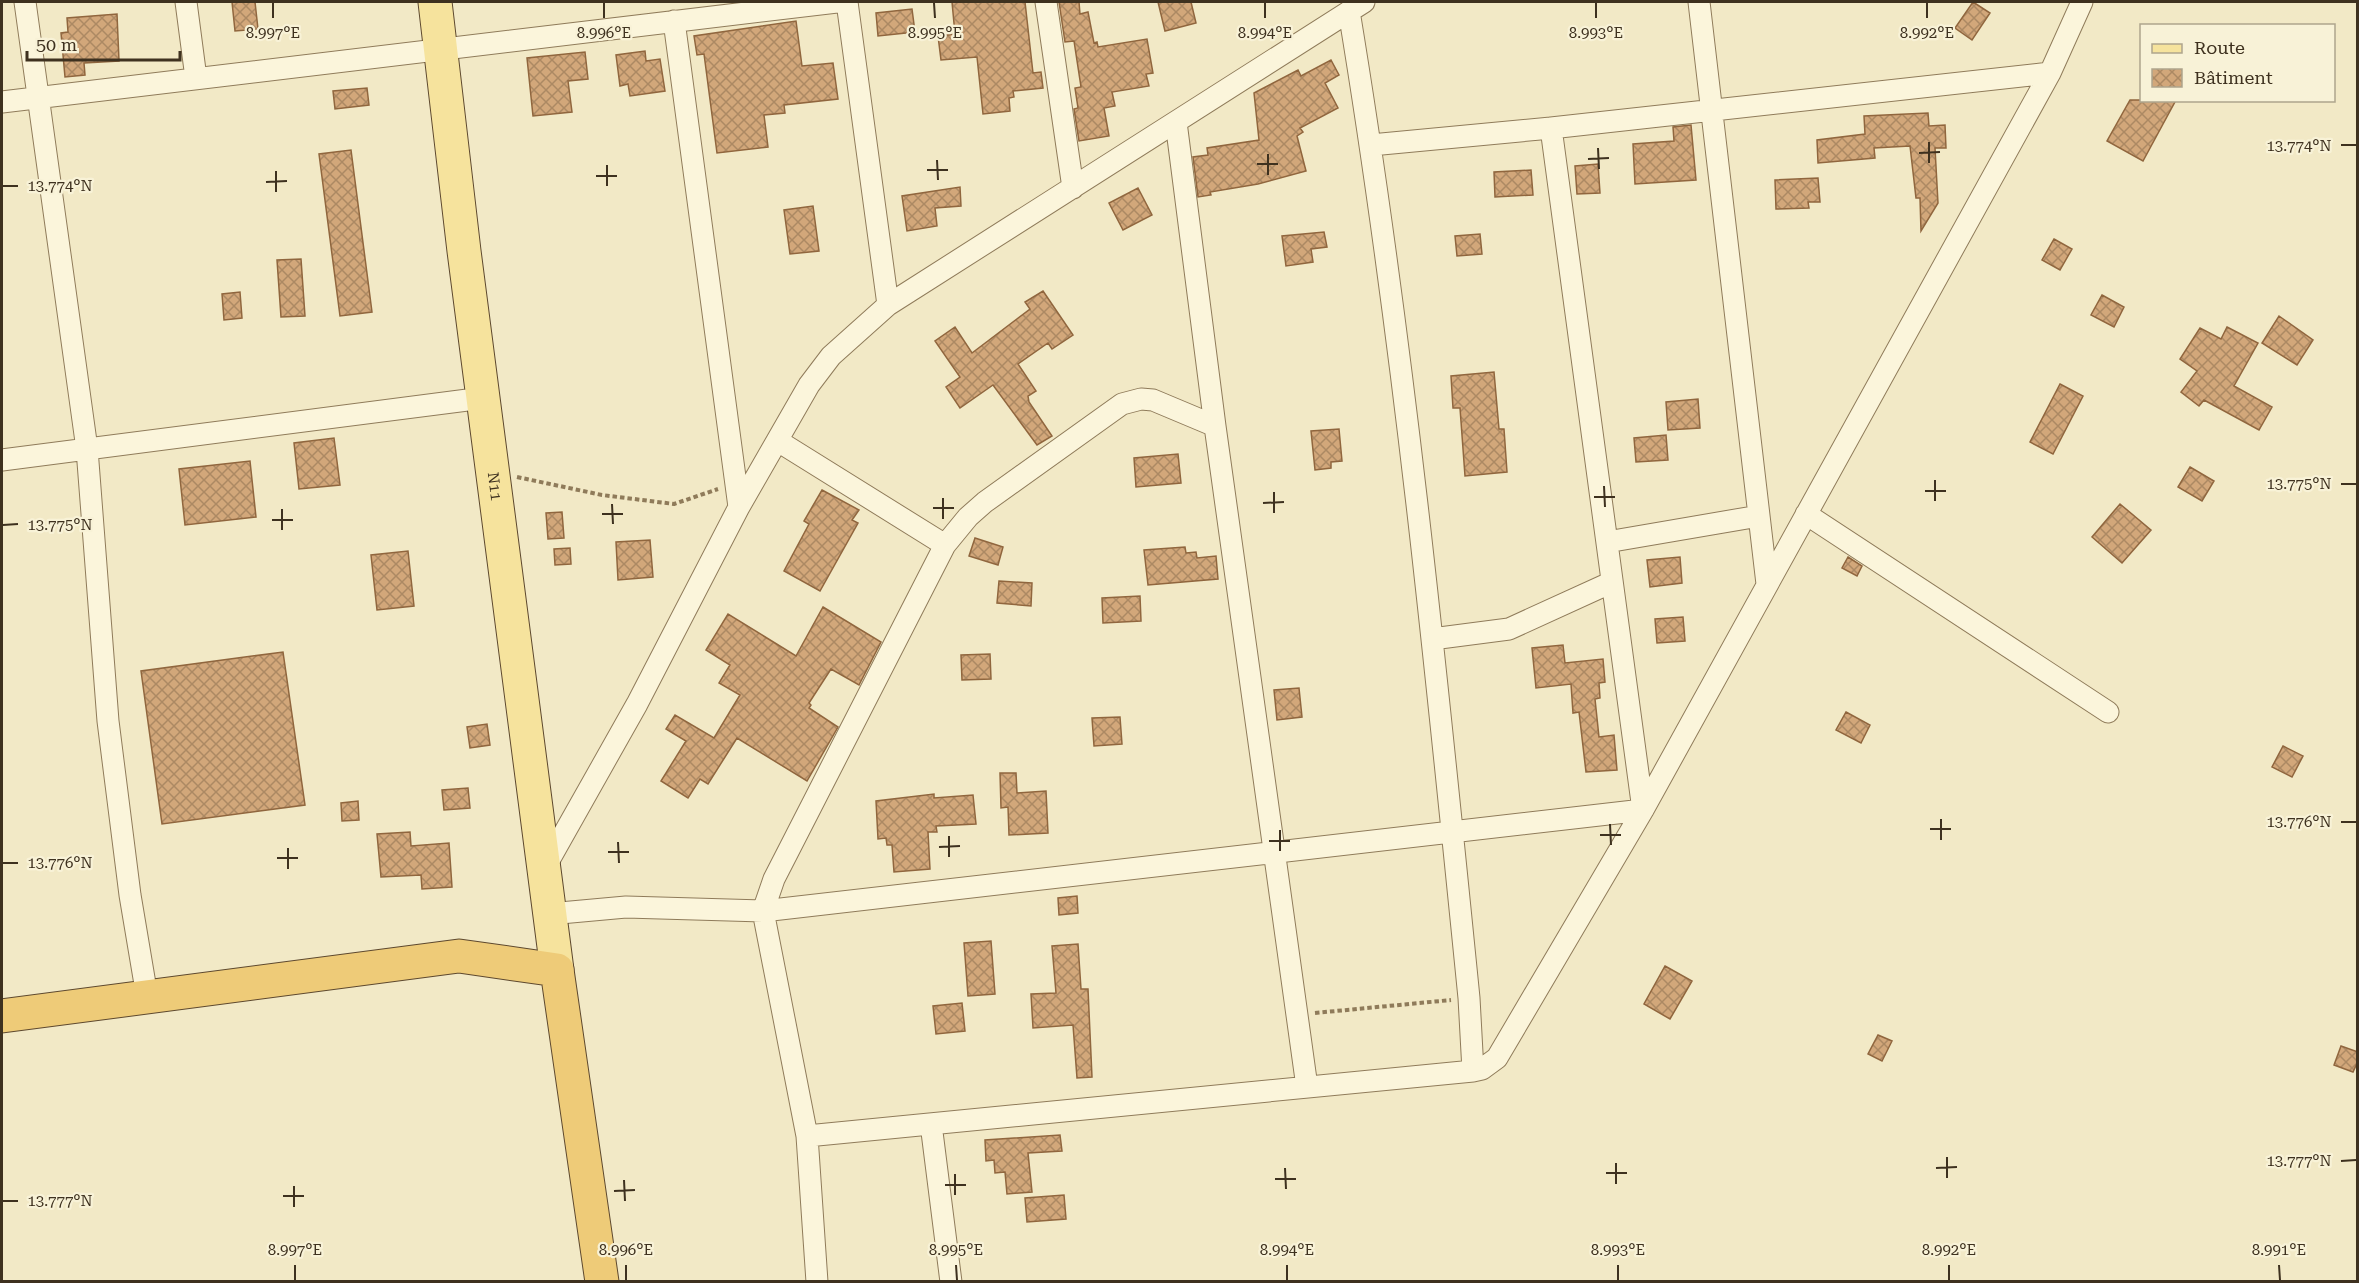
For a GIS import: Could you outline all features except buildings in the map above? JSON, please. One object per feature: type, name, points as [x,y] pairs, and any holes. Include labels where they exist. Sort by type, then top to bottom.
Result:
[{"type":"highway","points":[[2,1016],[459,956],[557,970],[602,1281]]},
{"type":"main road","name":"N11","points":[[435,2],[492,472],[557,970]]},
{"type":"street","points":[[25,2],[87,449],[108,721],[130,895],[147,996]]},
{"type":"street","points":[[186,2],[196,78]]},
{"type":"street","points":[[2,102],[837,2]]},
{"type":"street","points":[[847,2],[888,305]]},
{"type":"street","points":[[1046,2],[1072,188]]},
{"type":"street","points":[[1699,2],[1767,584]]},
{"type":"street","points":[[807,1136],[1473,1071],[1482,1069],[1497,1058],[1643,810],[2050,73],[2082,2]]},
{"type":"street","points":[[543,869],[637,704],[739,507],[809,385],[831,356],[888,305],[1356,6],[1371,145],[1417,501],[1453,833],[1469,998],[1473,1071]]},
{"type":"street","points":[[674,21],[739,507]]},
{"type":"street","points":[[1371,145],[1551,128],[2050,73]]},
{"type":"street","points":[[1176,122],[1215,426],[1307,1087]]},
{"type":"street","points":[[1551,128],[1643,810]]},
{"type":"street","points":[[2,460],[483,398]]},
{"type":"street","points":[[817,1281],[807,1136],[763,911],[768,893],[786,852],[807,816],[945,545],[968,517],[985,502],[1122,404],[1141,399],[1153,400],[1215,426]]},
{"type":"street","points":[[778,441],[945,545]]},
{"type":"street","points":[[1806,514],[2108,712]]},
{"type":"street","points":[[1606,542],[1759,516]]},
{"type":"street","points":[[1432,639],[1509,629],[1612,582]]},
{"type":"street","points":[[549,914],[626,907],[763,911],[1643,810]]},
{"type":"street","points":[[931,1124],[951,1281]]},
{"type":"path","points":[[492,472],[602,495],[674,504],[736,483]]},
{"type":"path","points":[[1297,1015],[1469,998]]}]
